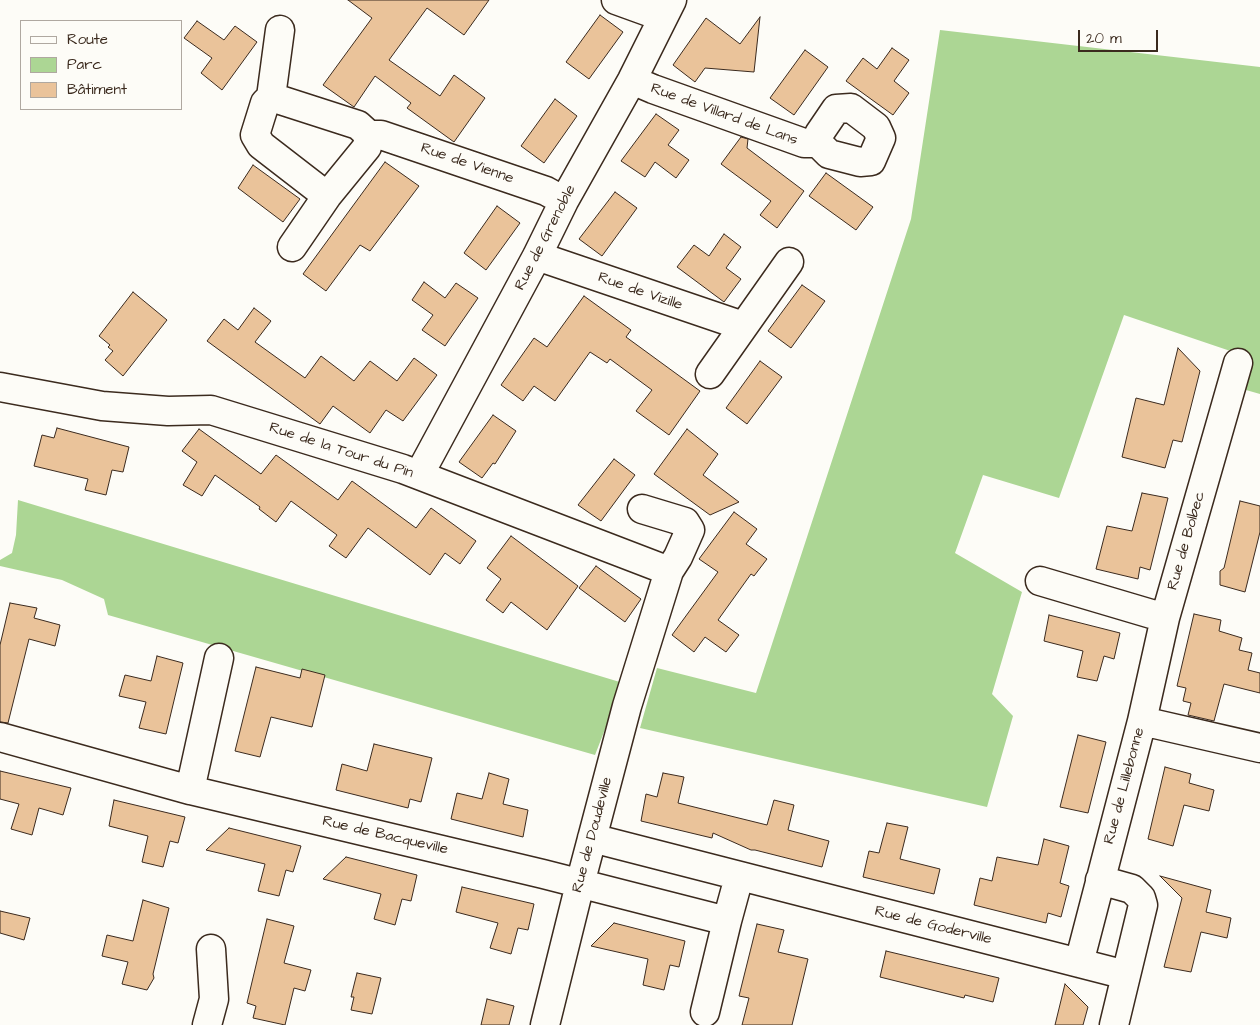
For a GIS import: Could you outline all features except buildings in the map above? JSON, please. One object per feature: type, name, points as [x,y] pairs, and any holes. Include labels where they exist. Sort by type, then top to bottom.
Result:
[{"type":"street","points":[[616,0],[667,8]]},
{"type":"street","name":"Rue de Grenoble","points":[[418,475],[537,256],[564,201],[632,80],[667,8]]},
{"type":"street","points":[[280,30],[271,97],[265,103],[255,135],[261,145],[327,196]]},
{"type":"street","name":"Rue de Villard de Lans","points":[[632,80],[653,90],[804,143],[818,143]]},
{"type":"street","name":"Rue de Vienne","points":[[271,97],[358,125],[369,135],[381,135],[546,191],[564,201]]},
{"type":"street","points":[[292,247],[327,196],[367,147],[369,135]]},
{"type":"street","name":"Rue de Vizille","points":[[537,256],[743,326]]},
{"type":"street","points":[[710,374],[789,262]]},
{"type":"street","name":"Rue de Bolbec","points":[[1142,721],[1165,618],[1238,364]]},
{"type":"street","name":"Rue de la Tour du Pin","points":[[0,387],[102,406],[168,411],[211,410],[418,475],[669,571]]},
{"type":"street","points":[[642,509],[685,522],[690,530],[678,557],[669,571]]},
{"type":"street","name":"Rue de Doudeville","points":[[545,1025],[627,706],[669,571]]},
{"type":"street","points":[[1040,581],[1165,618]]},
{"type":"street","points":[[190,790],[219,658]]},
{"type":"street","name":"Rue de Lillebonne","points":[[1079,962],[1142,721],[1260,748]]},
{"type":"street","name":"Rue de Bacqueville","points":[[0,738],[190,790],[580,884]]},
{"type":"street","name":"Rue de Goderville","points":[[592,838],[1126,975]]},
{"type":"street","points":[[705,1012],[739,877]]},
{"type":"street","points":[[1100,880],[1132,889],[1141,898],[1143,905],[1114,1025]]},
{"type":"street","points":[[580,884],[727,921]]},
{"type":"street","points":[[207,1025],[214,999],[211,949]]},
{"type":"green space","points":[[940,30],[1260,67],[1260,394],[1246,390],[1251,358],[1124,315],[1059,498],[983,475],[955,553],[1022,592],[992,694],[1013,716],[987,807],[640,728],[657,668],[756,693],[911,219]]},
{"type":"green space","points":[[18,500],[623,683],[595,755],[108,615],[104,599],[62,580],[0,566],[0,560],[12,553],[16,535]]}]
